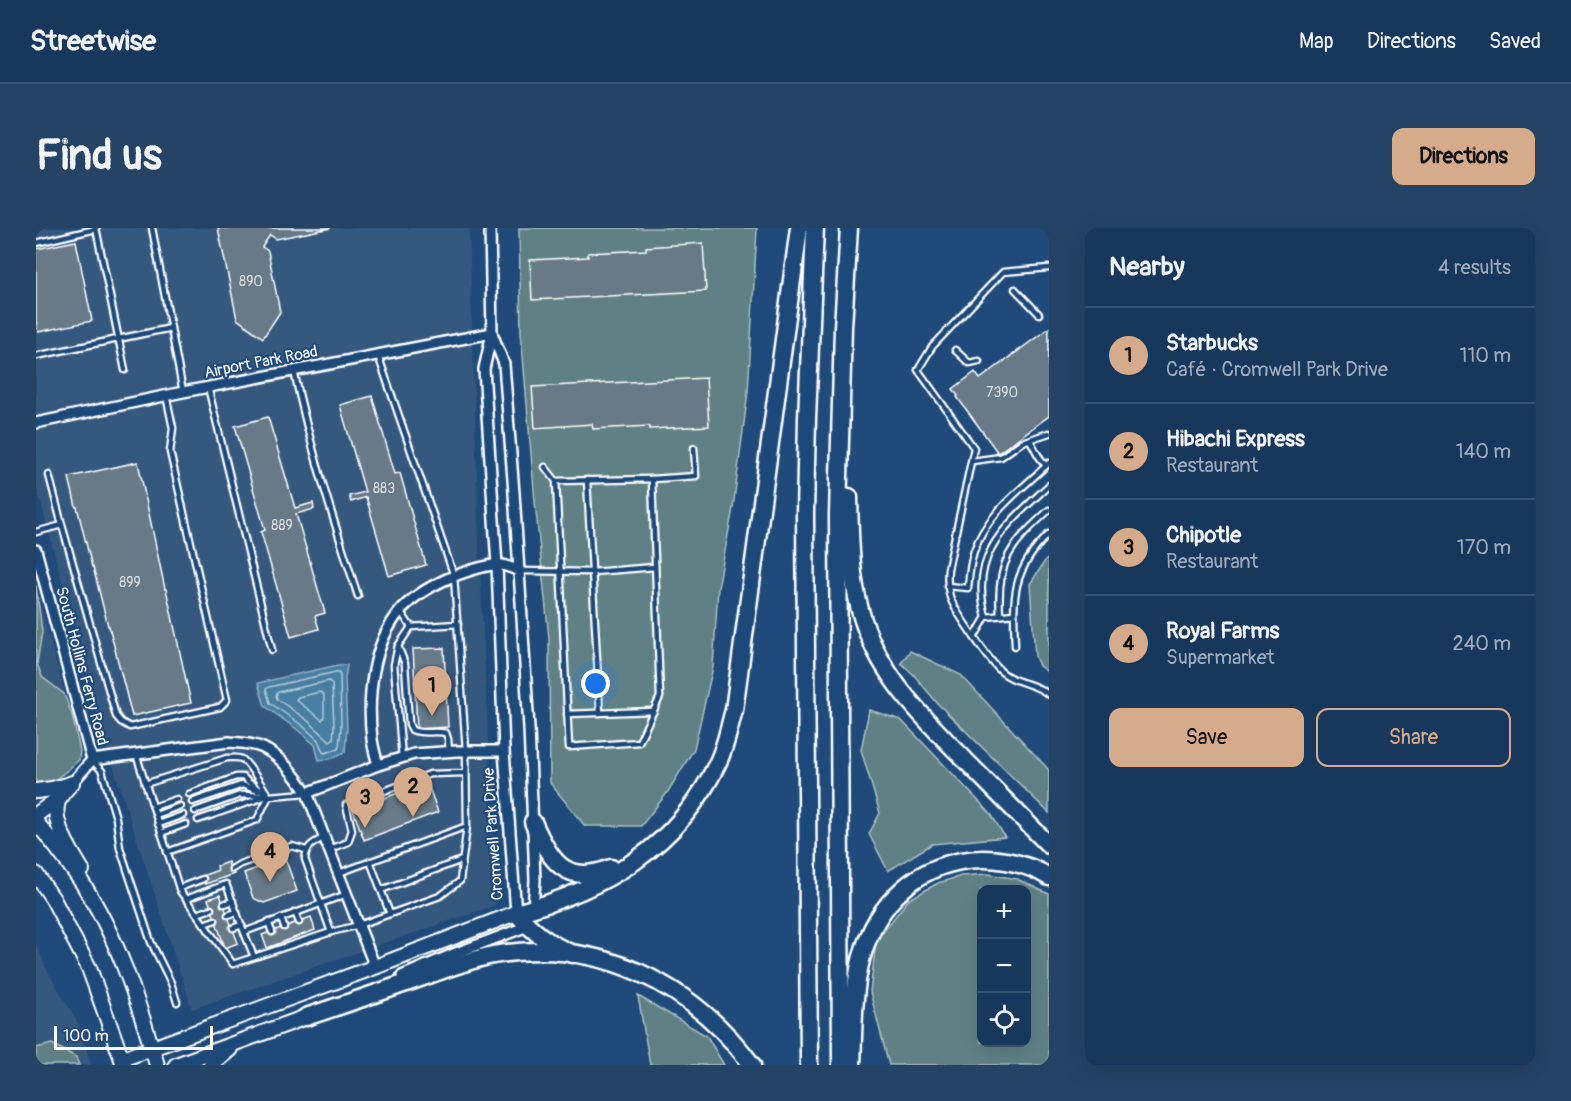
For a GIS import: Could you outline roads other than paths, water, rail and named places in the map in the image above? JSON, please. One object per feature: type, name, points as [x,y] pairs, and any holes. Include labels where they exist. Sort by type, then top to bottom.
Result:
[{"type":"highway","points":[[516,913],[534,909],[600,882],[620,872],[645,854],[667,836],[687,812],[719,761],[734,710],[799,228]]},
{"type":"highway","points":[[809,1065],[805,514],[815,228]]},
{"type":"highway","points":[[841,1065],[838,515],[843,327],[849,228]]},
{"type":"highway","points":[[843,327],[852,569],[855,591],[866,629],[885,669],[917,711],[1049,845]]},
{"type":"highway","points":[[533,822],[549,855],[557,864],[576,873],[588,875],[600,872],[645,854]]},
{"type":"highway","points":[[852,1065],[856,986],[860,963],[866,941],[875,922],[898,894],[913,880],[931,870],[974,859],[999,860],[1022,865],[1049,877]]},
{"type":"highway","points":[[516,913],[538,936],[573,954]]},
{"type":"highway","points":[[306,1017],[462,964],[492,956],[546,951],[606,960],[660,982],[686,998],[710,1018],[752,1065]]},
{"type":"main road","points":[[36,791],[72,783]]},
{"type":"main road","points":[[36,815],[59,798],[72,783]]},
{"type":"main road","points":[[59,798],[56,819],[86,878],[127,974],[157,1065]]},
{"type":"main road","points":[[36,822],[82,882],[104,922]]},
{"type":"main road","points":[[36,874],[53,899],[90,968],[123,1062]]},
{"type":"main road","name":"Cromwell Park Drive","points":[[123,1062],[152,1048],[516,913]]},
{"type":"main road","points":[[176,1065],[306,1017]]},
{"type":"main road","points":[[211,1065],[239,1042]]},
{"type":"street","name":"Cromwell Park Drive","points":[[490,228],[492,333],[484,369],[497,565],[504,751],[516,913]]},
{"type":"street","name":"Cromwell Park Drive","points":[[492,333],[504,364],[520,571],[535,880],[534,909],[528,926]]},
{"type":"street","name":"Airport Park Road","points":[[36,423],[165,395],[492,333]]},
{"type":"street","name":"South Hollins Ferry Road","points":[[36,550],[92,760],[72,783]]},
{"type":"street","points":[[378,765],[372,741],[370,707],[375,669],[386,632],[400,611],[417,596],[454,576],[500,564],[520,571]]},
{"type":"street","points":[[92,760],[218,743],[246,743],[262,747],[276,757],[291,770],[307,793],[375,967]]},
{"type":"street","points":[[307,793],[378,765],[414,754],[466,750],[504,751]]},
{"type":"street","points":[[306,1017],[456,953],[528,926]]},
{"type":"lane","points":[[152,228],[183,392]]},
{"type":"lane","points":[[36,243],[96,229],[125,370]]},
{"type":"lane","points":[[1049,268],[1003,272],[932,346],[918,370],[974,448],[949,561],[947,586],[954,607],[1003,674],[1039,688],[1049,695]]},
{"type":"lane","points":[[1015,289],[1039,314]]},
{"type":"lane","points":[[36,356],[171,328]]},
{"type":"lane","points":[[955,350],[969,363],[979,361]]},
{"type":"lane","points":[[136,754],[179,888],[233,964],[290,943],[306,941],[359,925],[440,896],[460,881],[467,826],[466,750],[454,576],[378,355]]},
{"type":"lane","points":[[294,371],[336,530],[358,596]]},
{"type":"lane","points":[[208,387],[272,650]]},
{"type":"lane","points":[[49,475],[116,716],[130,727],[220,706],[227,700],[170,452],[173,428],[165,395]]},
{"type":"lane","points":[[972,461],[1001,457],[1022,442],[1049,433]]},
{"type":"lane","points":[[947,586],[968,588],[974,550],[986,526],[1002,507],[1048,464],[1038,455],[1030,440]]},
{"type":"lane","points":[[556,481],[696,476],[694,448]]},
{"type":"lane","points":[[545,466],[556,481],[568,747],[639,742],[660,697],[652,479]]},
{"type":"lane","points":[[587,480],[600,713]]},
{"type":"lane","points":[[975,636],[986,617],[982,600],[982,582],[987,557],[993,544],[1009,523],[1049,485]]},
{"type":"lane","points":[[1000,615],[999,587],[1006,559],[1017,541],[1049,510]]},
{"type":"lane","points":[[36,532],[62,525]]},
{"type":"lane","points":[[1015,646],[1015,591],[1023,568],[1035,548],[1049,534]]},
{"type":"lane","points":[[520,571],[593,572],[655,567]]},
{"type":"lane","points":[[400,611],[411,627]]},
{"type":"lane","points":[[986,617],[1014,614]]},
{"type":"lane","points":[[411,627],[458,624]]},
{"type":"lane","points":[[402,758],[394,665],[398,646],[411,627]]},
{"type":"lane","points":[[398,646],[405,664],[409,724],[412,730],[417,732],[446,733],[449,751]]},
{"type":"lane","points":[[567,714],[654,711]]},
{"type":"lane","points":[[145,784],[227,758],[240,758],[248,763],[255,778],[269,796]]},
{"type":"lane","points":[[92,760],[102,771],[116,818],[120,848],[151,942],[171,983],[177,1002]]},
{"type":"lane","points":[[330,849],[348,842],[352,830],[346,805],[430,774],[466,773]]},
{"type":"lane","points":[[189,794],[236,777],[243,777],[269,796]]},
{"type":"lane","points":[[192,802],[242,785],[269,796]]},
{"type":"lane","points":[[195,811],[240,795],[269,796],[307,793]]},
{"type":"lane","points":[[198,820],[269,796]]},
{"type":"lane","points":[[167,852],[257,820],[269,796]]},
{"type":"lane","points":[[153,807],[177,799]]},
{"type":"lane","points":[[156,815],[180,806]]},
{"type":"lane","points":[[158,824],[183,815]]},
{"type":"lane","points":[[161,832],[186,824]]},
{"type":"lane","points":[[339,873],[467,826]]},
{"type":"lane","points":[[325,837],[306,850],[305,859],[331,933]]},
{"type":"lane","points":[[232,869],[240,864],[292,846],[306,850]]},
{"type":"lane","points":[[381,890],[462,860]]},
{"type":"lane","points":[[370,861],[390,914]]},
{"type":"lane","points":[[179,888],[203,879]]},
{"type":"lane","points":[[186,899],[226,884],[254,957]]},
{"type":"lane","points":[[244,932],[347,894]]},
{"type":"lane","points":[[224,904],[233,901]]},
{"type":"lane","points":[[197,914],[212,909]]},
{"type":"lane","points":[[228,915],[237,912]]},
{"type":"lane","points":[[295,912],[299,922]]},
{"type":"lane","points":[[281,918],[284,927]]},
{"type":"lane","points":[[204,924],[215,920]]},
{"type":"lane","points":[[268,922],[272,932]]},
{"type":"lane","points":[[232,928],[242,925]]},
{"type":"lane","points":[[212,935],[220,932]]},
{"type":"lane","points":[[304,935],[306,941]]},
{"type":"water","points":[[347,665],[345,752],[330,759],[319,760],[315,745],[265,706],[258,683]]},
{"type":"place","name":"Starbucks","points":[[432,716]]},
{"type":"place","name":"Hibachi Express","points":[[413,817]]},
{"type":"place","name":"Chipotle","points":[[365,828]]},
{"type":"place","name":"Royal Farms","points":[[270,882]]}]
